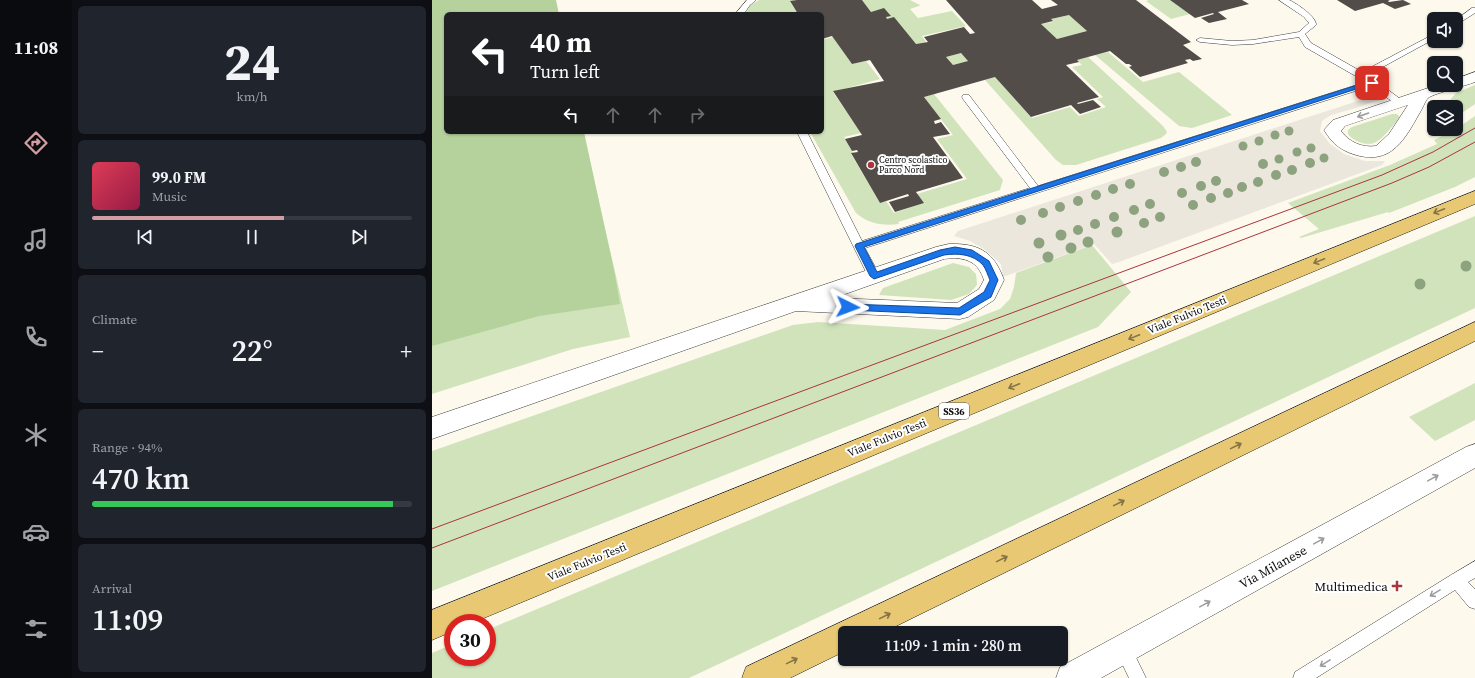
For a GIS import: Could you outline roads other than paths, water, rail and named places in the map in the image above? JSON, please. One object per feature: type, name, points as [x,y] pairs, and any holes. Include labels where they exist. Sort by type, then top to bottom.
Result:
[{"type":"main road","name":"Viale Fulvio Testi","points":[[432,625],[1475,197]]},
{"type":"main road","points":[[864,626],[1475,331]]},
{"type":"main road","points":[[757,678],[838,638]]},
{"type":"street","points":[[1463,81],[1475,77]]},
{"type":"street","points":[[1422,95],[1407,122],[1384,149],[1370,152],[1351,148],[1337,139],[1332,130],[1339,123],[1400,103],[1422,95],[1431,92]]},
{"type":"street","points":[[432,428],[943,252],[955,250],[969,252],[986,263],[994,280],[988,294],[960,311],[796,303]]},
{"type":"street","name":"Via Milanese","points":[[1080,676],[1123,649],[1475,455]]},
{"type":"lane","points":[[741,12],[747,3],[752,0]]},
{"type":"lane","points":[[1200,40],[1232,43],[1254,42],[1301,34],[1313,23],[1307,15],[1283,0]]},
{"type":"lane","points":[[1463,18],[1475,10]]},
{"type":"lane","points":[[1301,34],[1308,45],[1362,75],[1400,103]]},
{"type":"lane","points":[[1362,75],[1427,40]]},
{"type":"lane","points":[[859,246],[1372,83]]},
{"type":"lane","points":[[966,97],[1036,190]]},
{"type":"lane","points":[[803,134],[874,276]]},
{"type":"lane","points":[[1301,678],[1475,569]]},
{"type":"lane","points":[[1456,580],[1475,601]]},
{"type":"lane","points":[[1123,649],[1138,678]]},
{"type":"tram line","points":[[432,529],[1382,175],[1433,152],[1475,128]]},
{"type":"tram line","points":[[432,548],[1392,183],[1429,167],[1475,142]]},
{"type":"place","name":"Centro scolastico Parco Nord","points":[[871,165]]},
{"type":"place","name":"Multimedica","points":[[1397,586]]}]
